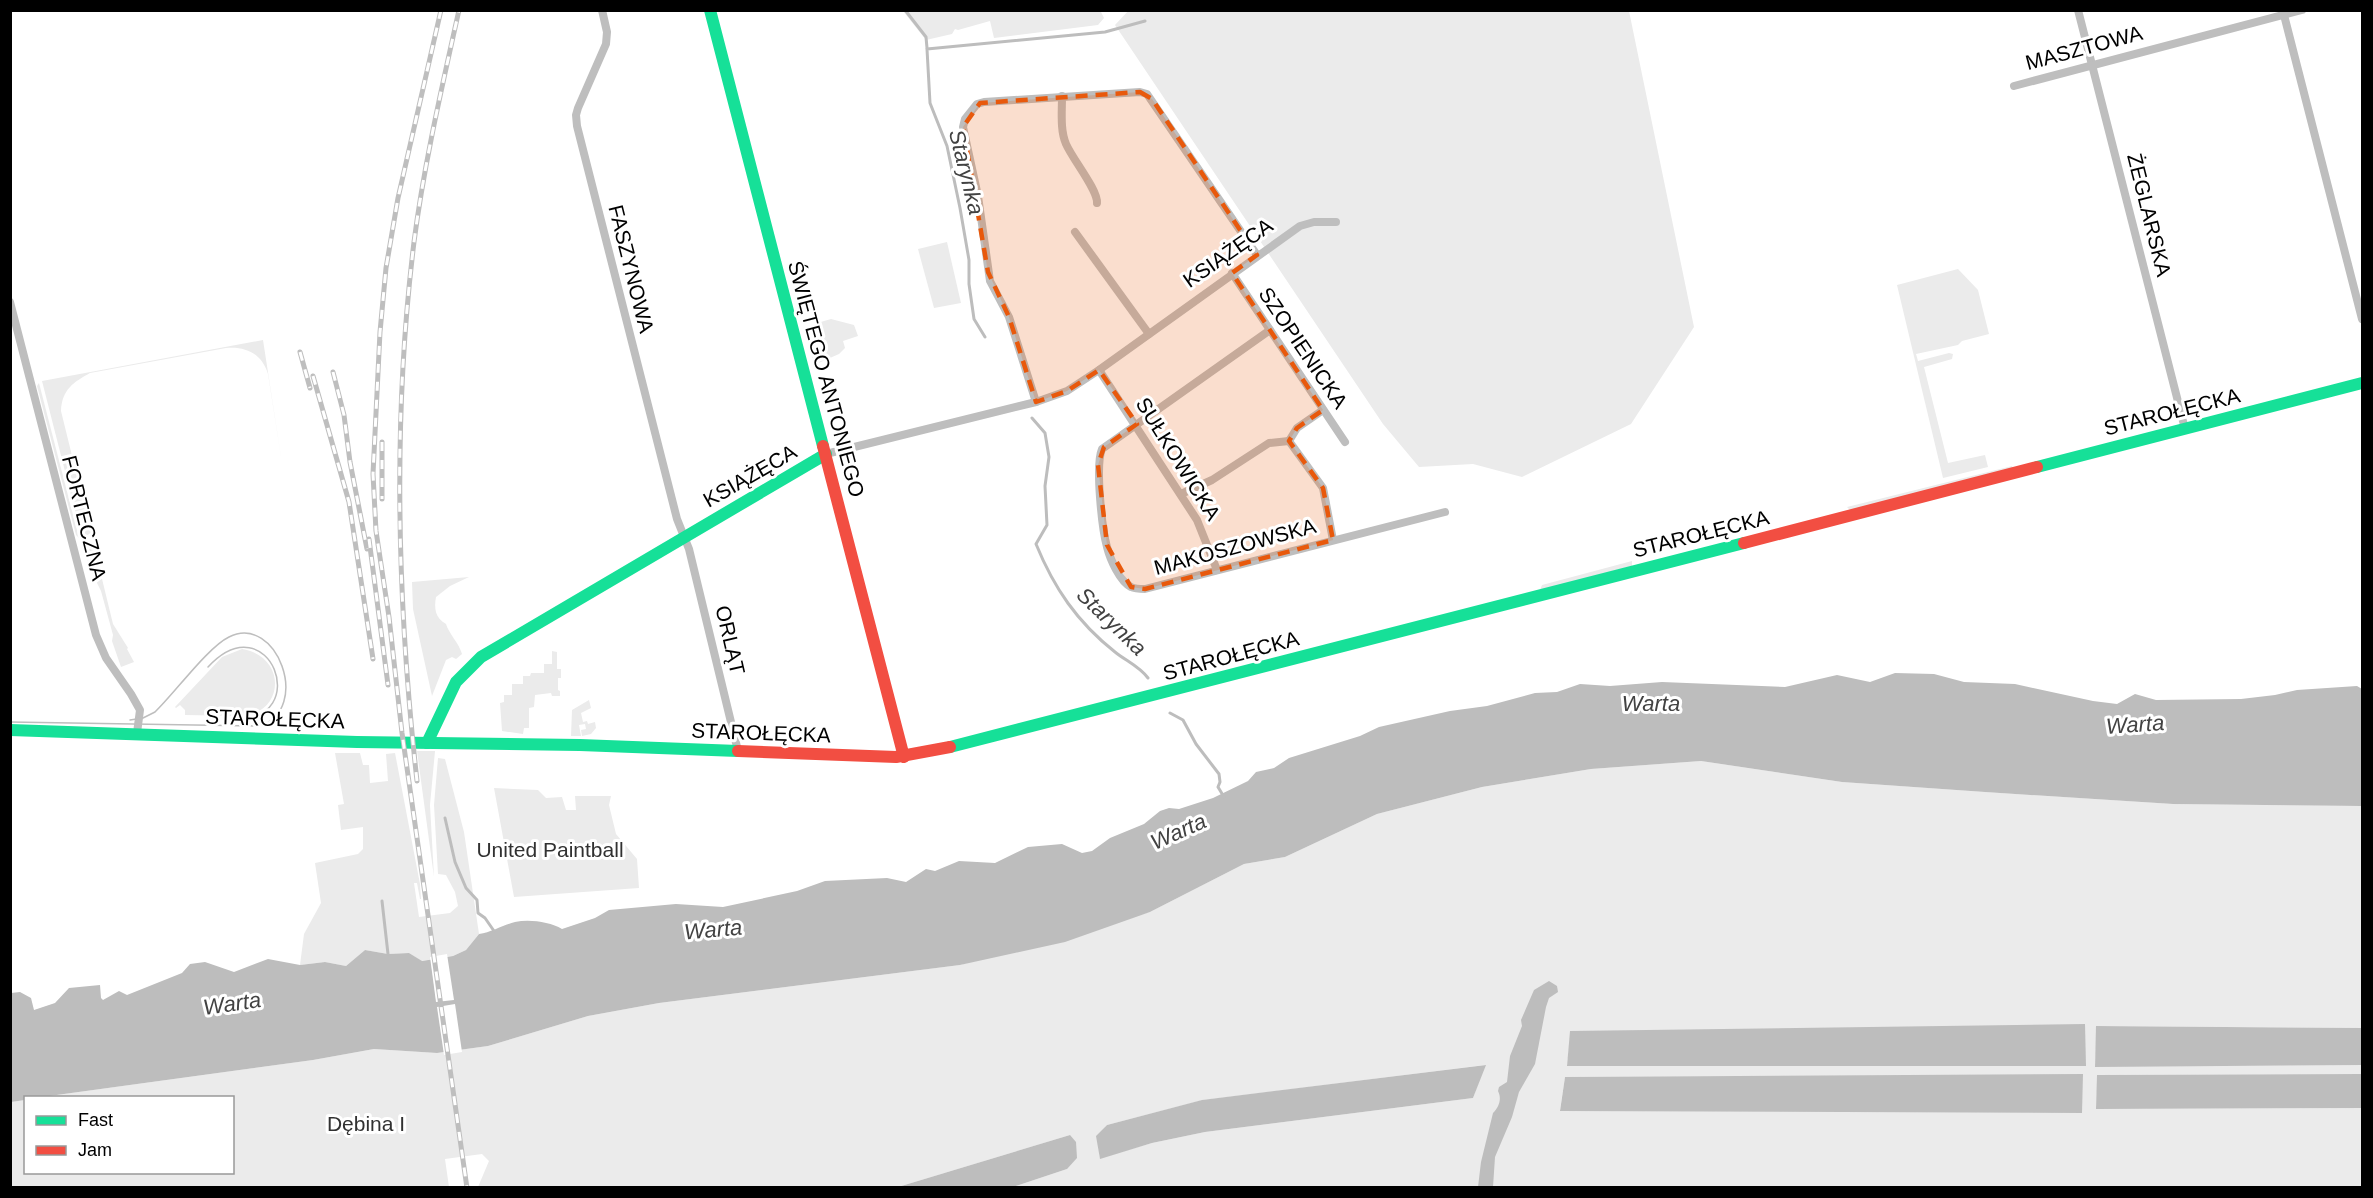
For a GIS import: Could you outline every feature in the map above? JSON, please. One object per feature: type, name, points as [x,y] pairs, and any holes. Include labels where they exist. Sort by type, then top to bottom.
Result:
[{"type":"street","name":"FASZYNOWA","points":[[602,10],[607,32],[606,44],[578,108],[576,120],[640,378],[677,519],[685,537]]},
{"type":"street","name":"ŚWIĘTEGO ANTONIEGO","points":[[710,10],[904,757]]},
{"type":"street","name":"ŻEGLARSKA","points":[[2078,10],[2185,429]]},
{"type":"street","name":"MASZTOWA","points":[[2014,86],[2302,10]]},
{"type":"street","points":[[2284,15],[2362,319]]},
{"type":"street","points":[[1036,402],[1009,317],[990,281],[978,196],[962,125],[974,107],[980,103],[1062,96],[1140,92],[1147,94],[1257,255]]},
{"type":"street","points":[[1062,96],[1066,143],[1083,175],[1097,194],[1097,203]]},
{"type":"street","name":"KSIĄŻĘCA","points":[[427,743],[456,681],[474,662],[685,537],[827,458],[1036,402],[1067,391],[1100,370],[1300,226],[1314,222],[1336,222]]},
{"type":"street","points":[[1075,232],[1149,334]]},
{"type":"street","name":"SZOPIENICKA","points":[[1232,273],[1345,442]]},
{"type":"street","name":"FORTECZNA","points":[[10,302],[98,641],[112,669],[140,710],[137,733]]},
{"type":"street","name":"MAKOSZOWSKA","points":[[1270,330],[1107,444],[1099,456],[1107,545],[1111,559],[1126,584],[1145,589],[1445,512]]},
{"type":"street","name":"SUŁKOWICKA","points":[[1100,370],[1181,494],[1204,535],[1217,570]]},
{"type":"street","name":"STAROŁĘCKA","points":[[10,730],[904,757],[1054,722],[2362,383]]},
{"type":"street","points":[[1181,494],[1212,480],[1269,443],[1288,441],[1297,428],[1323,410]]},
{"type":"street","points":[[1288,441],[1323,488],[1334,540]]},
{"type":"street","name":"ORLĄT","points":[[685,537],[690,549],[738,751]]},
{"type":"highlighted area","points":[[1140,92],[1152,99],[1257,255],[1232,273],[1323,410],[1297,428],[1289,441],[1323,488],[1333,540],[1145,589],[1131,587],[1107,545],[1098,465],[1104,447],[1137,424],[1099,370],[1067,391],[1036,402],[1009,317],[988,272],[963,127],[980,103]]},
{"type":"green space","points":[[1100,10],[1104,18],[1098,25],[994,38],[990,21],[955,29],[952,34],[926,40],[903,11]]},
{"type":"green space","points":[[1129,10],[1629,11],[1694,327],[1631,424],[1522,477],[1473,464],[1419,467],[1383,424],[1115,25]]},
{"type":"green space","points":[[947,242],[961,303],[934,308],[918,249]]},
{"type":"green space","points":[[1958,269],[1978,290],[1989,334],[1962,341],[1958,345],[1916,354],[1918,361],[1953,354],[1952,359],[1924,367],[1948,463],[1985,455],[1988,467],[1943,478],[1897,285]]},
{"type":"green space","points":[[831,319],[854,325],[858,336],[843,341],[845,348],[839,354],[814,365],[805,329],[807,326]]},
{"type":"green space","points":[[263,340],[284,476],[268,374],[262,361],[246,350],[226,348],[90,373],[70,387],[64,397],[61,411],[91,533],[82,538],[42,381]]},
{"type":"green space","points":[[39,383],[79,538],[76,535],[37,386]]},
{"type":"green space","points":[[2012,466],[2013,468],[1850,510],[1847,507]]},
{"type":"green space","points":[[91,544],[94,546],[113,624],[134,662],[121,667],[112,641],[113,635],[101,591],[90,569],[84,547]]},
{"type":"green space","points":[[1632,561],[1632,566],[1540,590],[1542,585]]},
{"type":"green space","points":[[469,577],[450,586],[436,597],[437,616],[446,624],[462,654],[456,659],[452,657],[446,660],[432,696],[413,609],[412,582]]},
{"type":"green space","points":[[242,649],[256,654],[267,662],[273,672],[275,684],[273,695],[267,705],[256,712],[242,716],[185,715],[185,710],[180,705],[175,707],[222,657]]},
{"type":"green space","points":[[552,651],[557,652],[557,669],[561,669],[561,678],[558,678],[560,696],[552,696],[551,693],[535,695],[534,707],[529,708],[529,728],[524,728],[523,734],[502,731],[500,703],[504,702],[504,695],[512,695],[512,684],[523,684],[523,676],[530,676],[531,673],[544,673],[544,664],[552,664]]},
{"type":"green space","points":[[589,700],[591,708],[581,713],[583,722],[587,721],[588,724],[595,722],[596,728],[591,734],[582,736],[581,730],[586,729],[585,724],[579,725],[581,736],[571,736],[572,710]]},
{"type":"green space","points":[[417,751],[435,751],[430,805],[434,877]]},
{"type":"green space","points":[[335,753],[360,753],[363,765],[369,765],[370,783],[388,781],[386,754],[395,753],[420,884],[421,899],[417,883],[414,883],[419,917],[450,913],[458,906],[455,892],[446,875],[438,874],[434,805],[438,758],[445,759],[464,832],[479,934],[466,950],[453,956],[421,961],[409,953],[388,954],[365,950],[346,966],[325,962],[300,965],[304,934],[321,903],[315,863],[358,854],[363,849],[363,827],[341,830],[338,805],[344,804]]},
{"type":"green space","name":"Dębina I","points":[[1701,761],[1842,782],[1985,792],[2173,804],[2362,806],[2362,1028],[2097,1026],[2095,1066],[2362,1065],[2362,1074],[2098,1075],[2096,1109],[2362,1108],[2362,1187],[1013,1187],[1067,1169],[1070,1135],[898,1187],[478,1187],[489,1161],[482,1154],[445,1159],[449,1187],[11,1188],[10,1102],[24,1100],[24,1174],[234,1174],[234,1096],[49,1096],[313,1060],[374,1049],[437,1053],[488,1046],[588,1016],[659,1003],[960,965],[1150,912],[1244,864],[1285,857],[1377,814],[1482,787],[1591,769]],"holes":[[[1571,1031],[2086,1066],[1567,1066]],[[1485,1065],[1473,1098],[1205,1132],[1152,1143],[1100,1158],[1097,1137],[1107,1125],[1203,1100]],[[2083,1075],[1560,1110],[1565,1077]]]},
{"type":"green space","name":"United Paintball","points":[[494,788],[538,790],[546,798],[562,797],[566,810],[576,810],[575,796],[611,796],[609,805],[616,834],[637,859],[639,888],[514,897]]},
{"type":"water","name":"Warta","points":[[1895,673],[1934,674],[1964,682],[2015,684],[2117,704],[2135,694],[2156,700],[2241,699],[2297,690],[2357,686],[2362,689],[2362,806],[2173,804],[1985,792],[1842,782],[1701,761],[1591,769],[1482,787],[1377,814],[1285,857],[1244,864],[1150,912],[1065,942],[960,965],[659,1003],[588,1016],[488,1046],[437,1053],[374,1049],[313,1060],[49,1096],[24,1096],[24,1100],[11,1102],[11,993],[20,992],[31,998],[34,1010],[55,1003],[69,988],[100,985],[103,1000],[119,991],[127,995],[182,973],[190,964],[205,962],[234,972],[268,959],[300,965],[325,962],[346,966],[365,950],[388,954],[409,953],[422,961],[453,956],[466,950],[479,934],[515,922],[540,922],[562,929],[595,918],[609,910],[676,904],[723,907],[797,891],[825,881],[887,878],[906,882],[926,869],[935,871],[959,861],[995,863],[1028,847],[1062,844],[1082,853],[1092,851],[1110,838],[1144,824],[1160,811],[1169,808],[1179,809],[1213,798],[1248,781],[1256,772],[1274,768],[1289,758],[1360,736],[1379,727],[1450,711],[1487,706],[1535,693],[1557,692],[1580,684],[1610,686],[1662,682],[1785,687],[1837,675],[1870,682]]},
{"type":"water","points":[[1549,981],[1557,986],[1558,992],[1549,998],[1535,1064],[1519,1092],[1512,1117],[1495,1157],[1493,1187],[1478,1187],[1481,1162],[1493,1113],[1499,1103],[1499,1087],[1507,1082],[1510,1056],[1522,1026],[1521,1020],[1534,990]]},
{"type":"water","points":[[2085,1024],[2086,1066],[1567,1066],[1570,1031]]},
{"type":"water","points":[[2096,1026],[2362,1028],[2362,1065],[2095,1067]]},
{"type":"water","points":[[1486,1065],[1473,1098],[1205,1132],[1152,1143],[1100,1159],[1096,1136],[1107,1125],[1202,1100]]},
{"type":"water","points":[[2083,1074],[2082,1113],[1560,1111],[1565,1077]]},
{"type":"water","points":[[2362,1074],[2362,1108],[2096,1109],[2097,1075]]},
{"type":"water","points":[[1070,1135],[1076,1142],[1077,1158],[1067,1169],[1013,1187],[898,1187]]},
{"type":"pier","points":[[447,954],[454,1000],[436,1002],[430,957]]},
{"type":"pier","points":[[455,1004],[462,1052],[444,1055],[437,1007]]},
{"type":"waterway","name":"Starynka","points":[[905,10],[926,37],[927,48]]},
{"type":"waterway","name":"Starynka","points":[[985,337],[974,319],[969,284],[969,260],[947,146],[930,103],[927,49],[1105,32],[1145,21]]},
{"type":"waterway","name":"Starynka","points":[[1032,418],[1045,433],[1049,457],[1045,486],[1047,525],[1036,544],[1043,560],[1059,590],[1089,629],[1148,678]]},
{"type":"waterway","name":"Starynka","points":[[1170,713],[1183,720],[1196,744],[1219,774],[1218,787],[1224,797]]},
{"type":"waterway","points":[[445,818],[455,862],[466,888],[477,900],[478,913],[485,918],[494,931]]},
{"type":"waterway","points":[[382,901],[388,954]]},
{"type":"tram line","points":[[10,722],[260,726],[276,716],[284,702],[286,684],[282,666],[274,650],[261,638],[246,633],[229,637],[201,660],[155,712],[143,718],[130,720]]},
{"type":"tram line","points":[[208,667],[230,650],[249,648],[264,655],[274,669],[277,686],[273,703],[259,715],[234,719]]},
{"type":"railway","points":[[441,10],[398,198],[386,268],[380,332],[373,474],[376,531],[389,617],[402,733],[467,1188]]},
{"type":"railway","points":[[417,781],[401,579],[402,376],[418,213],[459,10]]},
{"type":"railway","points":[[300,352],[310,388]]},
{"type":"railway","points":[[333,372],[344,415],[350,462],[367,549]]},
{"type":"railway","points":[[313,376],[349,502],[373,659]]},
{"type":"railway","points":[[382,442],[382,499]]},
{"type":"railway","points":[[369,539],[388,685]]},
{"type":"traffic: fast","points":[[710,10],[823,446]]},
{"type":"traffic: fast","points":[[2037,467],[2362,383]]},
{"type":"traffic: fast","points":[[427,743],[456,682],[481,657],[826,454]]},
{"type":"traffic: fast","points":[[950,747],[1744,543]]},
{"type":"traffic: fast","points":[[10,730],[357,742],[580,745],[738,751]]},
{"type":"traffic: jam","points":[[823,446],[904,757]]},
{"type":"traffic: jam","points":[[1744,543],[2037,467]]},
{"type":"traffic: jam","points":[[738,751],[896,757],[950,747]]}]
